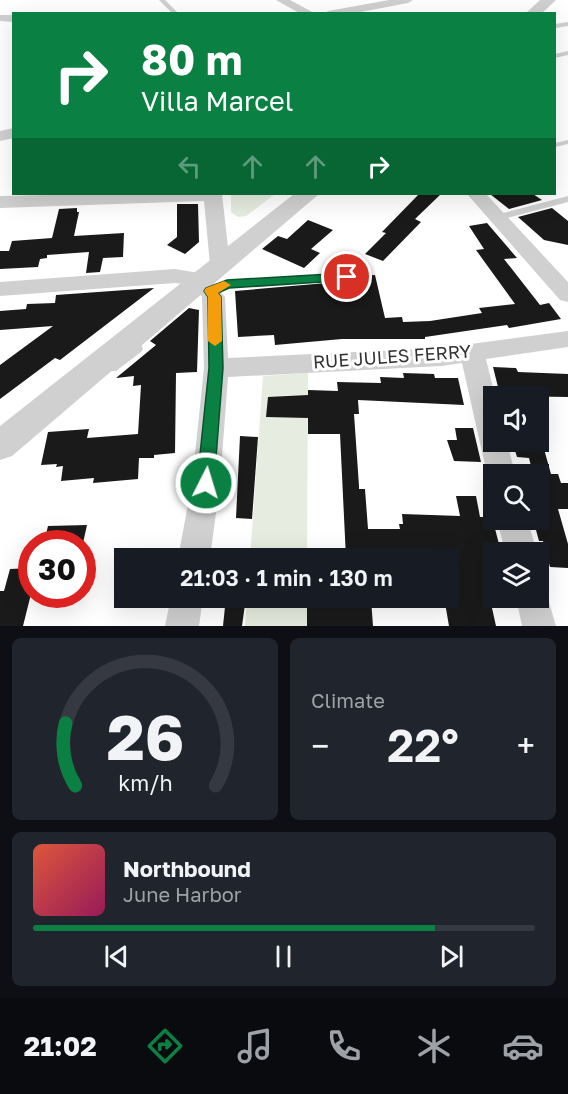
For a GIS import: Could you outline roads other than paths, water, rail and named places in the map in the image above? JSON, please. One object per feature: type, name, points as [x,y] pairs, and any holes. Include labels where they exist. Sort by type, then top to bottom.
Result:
[{"type":"street","points":[[281,0],[308,12]]},
{"type":"street","points":[[338,12],[408,0]]},
{"type":"street","points":[[534,12],[549,0]]},
{"type":"street","points":[[0,202],[186,195]]},
{"type":"street","points":[[196,548],[206,483],[216,368],[214,297],[211,278],[213,195]]},
{"type":"street","points":[[0,446],[134,337],[211,278],[307,195]]},
{"type":"street","points":[[477,195],[568,295]]},
{"type":"street","points":[[0,289],[176,276],[211,278]]},
{"type":"street","name":"RUE JULES FERRY","points":[[216,368],[408,359],[568,339]]},
{"type":"street","points":[[472,352],[499,464]]},
{"type":"street","points":[[182,626],[185,608]]},
{"type":"street","points":[[534,608],[539,626]]},
{"type":"lane","points":[[162,0],[175,12]]},
{"type":"lane","points":[[499,217],[568,199]]},
{"type":"lane","points":[[211,278],[227,284],[347,277]]}]
